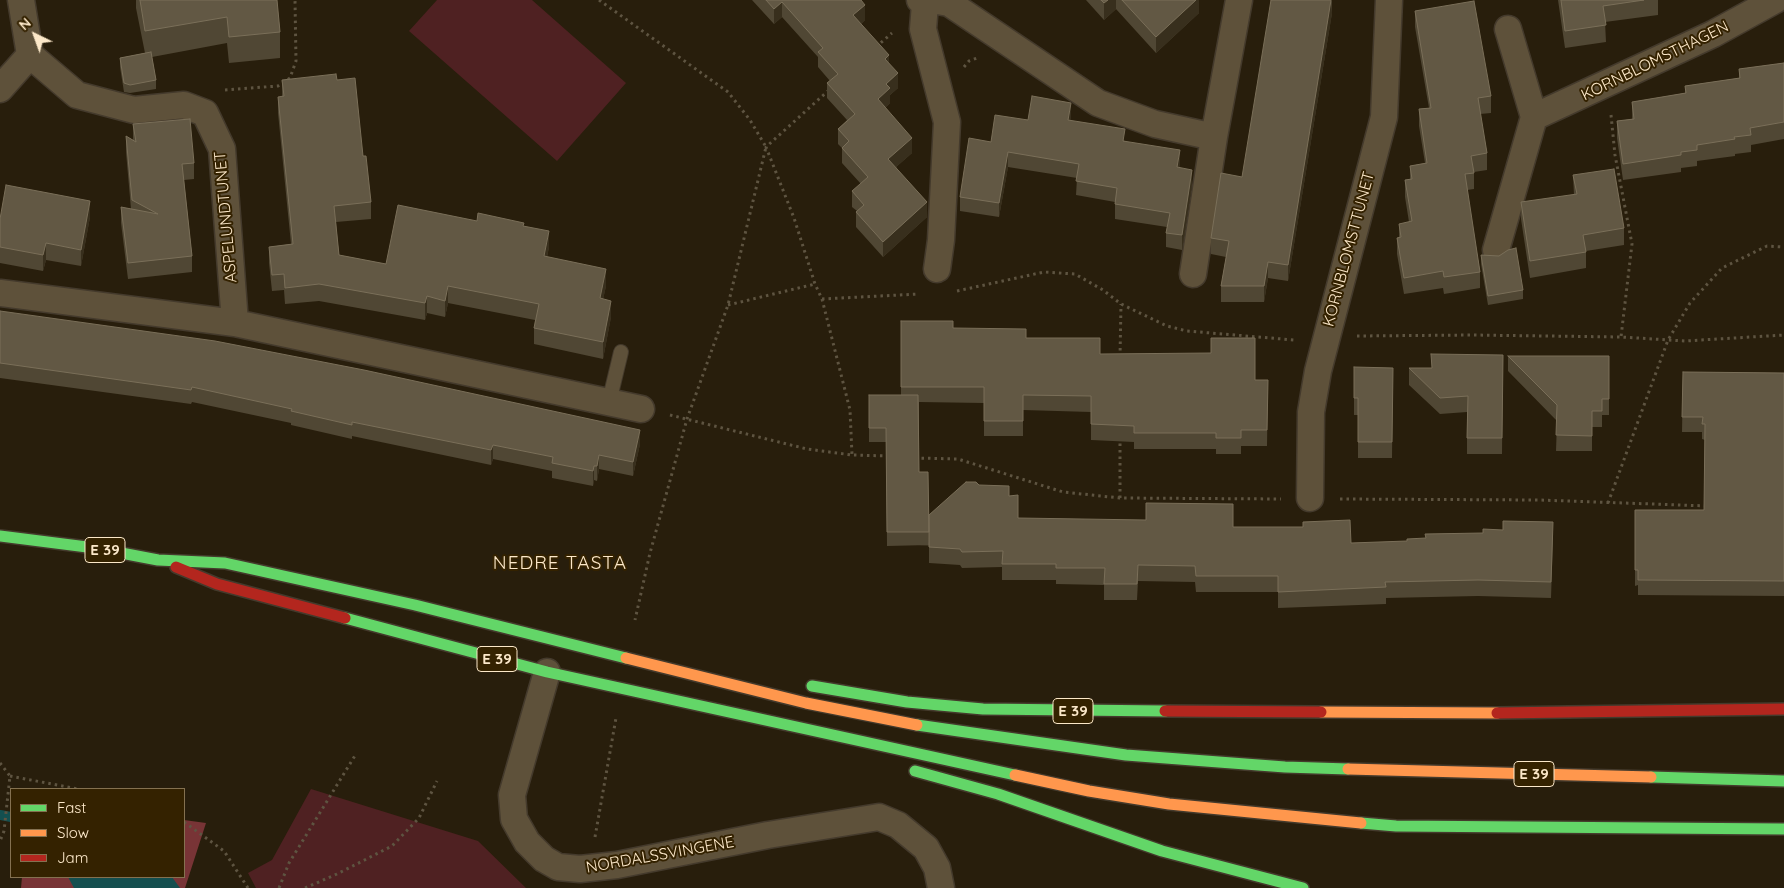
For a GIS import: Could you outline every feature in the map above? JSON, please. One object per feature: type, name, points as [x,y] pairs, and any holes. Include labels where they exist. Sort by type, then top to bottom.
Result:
[{"type":"highway","name":"E 39","points":[[0,536],[51,542],[158,560],[224,563],[414,605],[768,694],[902,723],[1126,755],[1324,769],[1784,781]]},
{"type":"highway","name":"E 39","points":[[158,560],[216,584],[547,672],[1089,791],[1169,804],[1396,826],[1784,830]]},
{"type":"highway","name":"E 39","points":[[768,694],[811,686],[908,702],[945,706],[1065,711],[1511,713],[1784,709]]},
{"type":"highway","name":"E 39","points":[[842,737],[869,755]]},
{"type":"highway","points":[[904,768],[998,794],[1162,851],[1303,888]]},
{"type":"street","points":[[21,0],[30,55],[77,95],[134,110],[184,104],[205,113]]},
{"type":"street","points":[[1193,274],[1214,137],[1239,0]]},
{"type":"street","name":"KORNBLOMSTTUNET","points":[[1310,498],[1311,412],[1318,371],[1384,117],[1389,0]]},
{"type":"street","name":"KORNBLOMSTHAGEN","points":[[1534,117],[1603,87],[1713,34],[1775,0]]},
{"type":"street","points":[[937,270],[941,240],[947,122],[923,29],[923,2],[937,1],[950,3],[1015,45],[1098,103],[1155,124],[1214,137]]},
{"type":"street","points":[[1496,250],[1534,117],[1508,29]]},
{"type":"street","points":[[0,89],[30,55]]},
{"type":"street","name":"ASPELUNDTUNET","points":[[205,113],[222,149],[235,323]]},
{"type":"street","points":[[0,294],[235,323],[640,409]]},
{"type":"street","name":"NORDALSSVINGENE","points":[[547,672],[512,795],[514,819],[527,842],[544,859],[558,867],[580,869],[617,865],[768,835],[879,817],[898,825],[926,848],[936,868],[941,888]]},
{"type":"lane","points":[[609,402],[621,352]]},
{"type":"path","points":[[205,113],[224,90],[278,86],[290,78],[296,61],[295,0]]},
{"type":"path","points":[[599,0],[728,92],[750,120],[766,147],[794,218],[815,284],[822,299],[850,410],[852,455]]},
{"type":"path","points":[[873,50],[923,2]]},
{"type":"path","points":[[944,108],[953,99],[961,70],[969,61],[977,58],[991,58],[1015,45]]},
{"type":"path","points":[[635,620],[650,553],[687,419],[728,306],[766,147],[832,87]]},
{"type":"path","points":[[1603,87],[1611,115],[1615,155],[1632,244],[1621,337]]},
{"type":"path","points":[[1608,503],[1668,340],[1690,304],[1722,268],[1767,246],[1784,247]]},
{"type":"path","points":[[728,306],[815,284]]},
{"type":"path","points":[[1120,359],[1121,304]]},
{"type":"path","points":[[640,409],[687,419],[789,446],[852,455],[894,456]]},
{"type":"path","points":[[1120,498],[1121,433]]},
{"type":"path","points":[[910,457],[958,458],[1063,492],[1120,498],[1218,500],[1310,498],[1540,500],[1712,506]]},
{"type":"path","points":[[580,869],[594,841],[617,711]]},
{"type":"path","points":[[279,888],[289,863],[356,754]]},
{"type":"path","points":[[0,763],[10,776],[8,807],[4,831],[0,841]]},
{"type":"path","points":[[10,776],[73,788]]},
{"type":"path","points":[[305,888],[392,846],[419,818],[437,781]]},
{"type":"path","points":[[185,823],[224,851],[248,888]]},
{"type":"shaded area","points":[[437,0],[532,0],[626,83],[557,161],[409,31]]},
{"type":"shaded area","points":[[311,789],[478,841],[526,888],[256,888],[248,873],[272,860]]},
{"type":"shaded area","points":[[185,820],[206,823],[185,888],[21,888],[22,878],[185,878]]},
{"type":"water","points":[[69,878],[173,878],[180,888],[74,888]]},
{"type":"building","points":[[140,0],[277,0],[280,32],[229,37],[227,17],[145,31]]},
{"type":"building","points":[[766,0],[861,0],[865,5],[853,15],[889,55],[885,59],[898,73],[886,84],[890,88],[878,99],[912,138],[888,159],[927,202],[883,242],[856,212],[864,205],[852,191],[868,177],[842,148],[849,141],[838,129],[855,114],[827,83],[838,74],[818,52],[823,48],[782,2],[774,9]]},
{"type":"building","points":[[1122,0],[1196,0],[1156,37]]},
{"type":"building","points":[[1271,0],[1331,0],[1288,265],[1268,262],[1264,286],[1221,286],[1229,241],[1211,238],[1221,173],[1242,177]]},
{"type":"building","points":[[1561,0],[1644,0],[1603,6],[1606,25],[1565,31]]},
{"type":"building","points":[[1474,1],[1491,96],[1478,98],[1487,153],[1471,156],[1474,173],[1465,174],[1480,272],[1444,277],[1443,271],[1404,278],[1397,238],[1401,237],[1399,224],[1412,221],[1405,180],[1412,179],[1410,166],[1427,163],[1419,109],[1431,108],[1415,11]]},
{"type":"building","points":[[151,52],[156,80],[130,85],[124,83],[120,58]]},
{"type":"building","points":[[1784,63],[1784,122],[1750,128],[1751,135],[1697,145],[1697,150],[1681,152],[1681,155],[1623,164],[1617,121],[1634,119],[1632,102],[1686,93],[1685,86],[1740,78],[1739,69]]},
{"type":"building","points":[[336,74],[337,80],[355,78],[363,156],[366,156],[371,202],[334,206],[339,255],[386,264],[398,205],[477,221],[478,213],[524,223],[523,226],[549,231],[544,256],[606,269],[600,298],[611,301],[603,342],[534,328],[539,304],[448,286],[445,301],[427,296],[425,303],[319,284],[285,288],[284,274],[272,275],[269,247],[293,244],[278,97],[284,96],[282,80]]},
{"type":"building","points":[[1032,96],[1071,103],[1068,120],[1125,129],[1123,141],[1180,150],[1177,167],[1192,170],[1182,235],[1166,233],[1170,213],[1115,204],[1117,188],[1076,181],[1079,164],[1008,152],[999,203],[960,197],[969,138],[991,142],[995,115],[1028,120]]},
{"type":"building","points":[[190,119],[194,163],[182,164],[192,256],[128,263],[121,207],[158,214],[132,200],[126,136],[136,142],[133,124]]},
{"type":"building","points":[[1614,169],[1624,228],[1583,235],[1586,252],[1530,261],[1521,202],[1577,194],[1573,175]]},
{"type":"building","points":[[6,185],[90,201],[81,250],[46,243],[43,255],[0,247],[0,219]]},
{"type":"building","points":[[1516,248],[1523,290],[1488,296],[1481,255],[1499,256],[1508,250]]},
{"type":"building","points":[[0,311],[215,341],[364,370],[640,430],[633,462],[599,455],[597,466],[594,466],[593,471],[552,463],[553,457],[493,445],[491,450],[352,422],[352,425],[291,411],[292,409],[192,387],[191,390],[0,363]]},
{"type":"building","points":[[901,321],[953,321],[953,328],[1026,329],[1026,338],[1100,338],[1100,354],[1211,353],[1211,338],[1255,338],[1255,380],[1268,380],[1267,430],[1241,430],[1241,438],[1216,438],[1216,433],[1134,433],[1134,426],[1091,424],[1091,396],[1023,395],[1023,421],[984,421],[984,387],[901,387]]},
{"type":"building","points":[[1431,354],[1503,355],[1502,438],[1467,438],[1468,396],[1440,398],[1409,368],[1432,368]]},
{"type":"building","points":[[1508,356],[1609,356],[1609,399],[1602,399],[1602,411],[1592,411],[1592,436],[1556,435],[1557,405]]},
{"type":"building","points":[[1354,367],[1393,368],[1392,442],[1358,442],[1358,398],[1354,398]]},
{"type":"building","points":[[1683,372],[1784,373],[1784,581],[1638,580],[1638,570],[1635,570],[1635,510],[1704,510],[1705,424],[1702,424],[1703,417],[1682,417]]},
{"type":"building","points":[[869,395],[918,395],[919,472],[928,472],[929,532],[887,532],[886,428],[869,428]]},
{"type":"building","points":[[966,482],[976,482],[979,485],[1009,486],[1009,496],[1018,495],[1018,518],[1146,520],[1146,503],[1233,504],[1233,527],[1303,527],[1303,522],[1350,520],[1351,543],[1407,541],[1407,539],[1426,538],[1425,534],[1483,533],[1483,529],[1503,530],[1503,521],[1553,522],[1551,582],[1478,580],[1385,582],[1386,587],[1278,592],[1278,576],[1196,576],[1195,566],[1138,565],[1137,584],[1104,584],[1105,568],[1056,568],[1056,564],[1002,564],[1003,551],[962,552],[960,549],[929,547],[929,515]]},
{"type":"waterway","points":[[0,815],[10,817]]},
{"type":"traffic: fast","points":[[0,536],[95,548],[158,560],[225,563],[415,605],[626,658]]},
{"type":"traffic: fast","points":[[345,618],[547,672],[1015,775]]},
{"type":"traffic: fast","points":[[812,686],[907,702],[983,709],[1165,711]]},
{"type":"traffic: fast","points":[[917,725],[1126,755],[1285,767],[1348,769]]},
{"type":"traffic: fast","points":[[915,771],[998,794],[1162,851],[1303,888]]},
{"type":"traffic: fast","points":[[1651,777],[1784,781]]},
{"type":"traffic: fast","points":[[1361,823],[1396,826],[1784,829]]},
{"type":"traffic: slow","points":[[626,658],[806,703],[917,725]]},
{"type":"traffic: slow","points":[[1321,712],[1497,713]]},
{"type":"traffic: slow","points":[[1348,769],[1651,777]]},
{"type":"traffic: slow","points":[[1015,775],[1089,791],[1169,804],[1361,823]]},
{"type":"traffic: jam","points":[[176,567],[217,584],[345,618]]},
{"type":"traffic: jam","points":[[1497,713],[1784,709]]},
{"type":"traffic: jam","points":[[1165,711],[1321,712]]},
{"type":"district","name":"NEDRE TASTA","points":[[560,563]]}]
